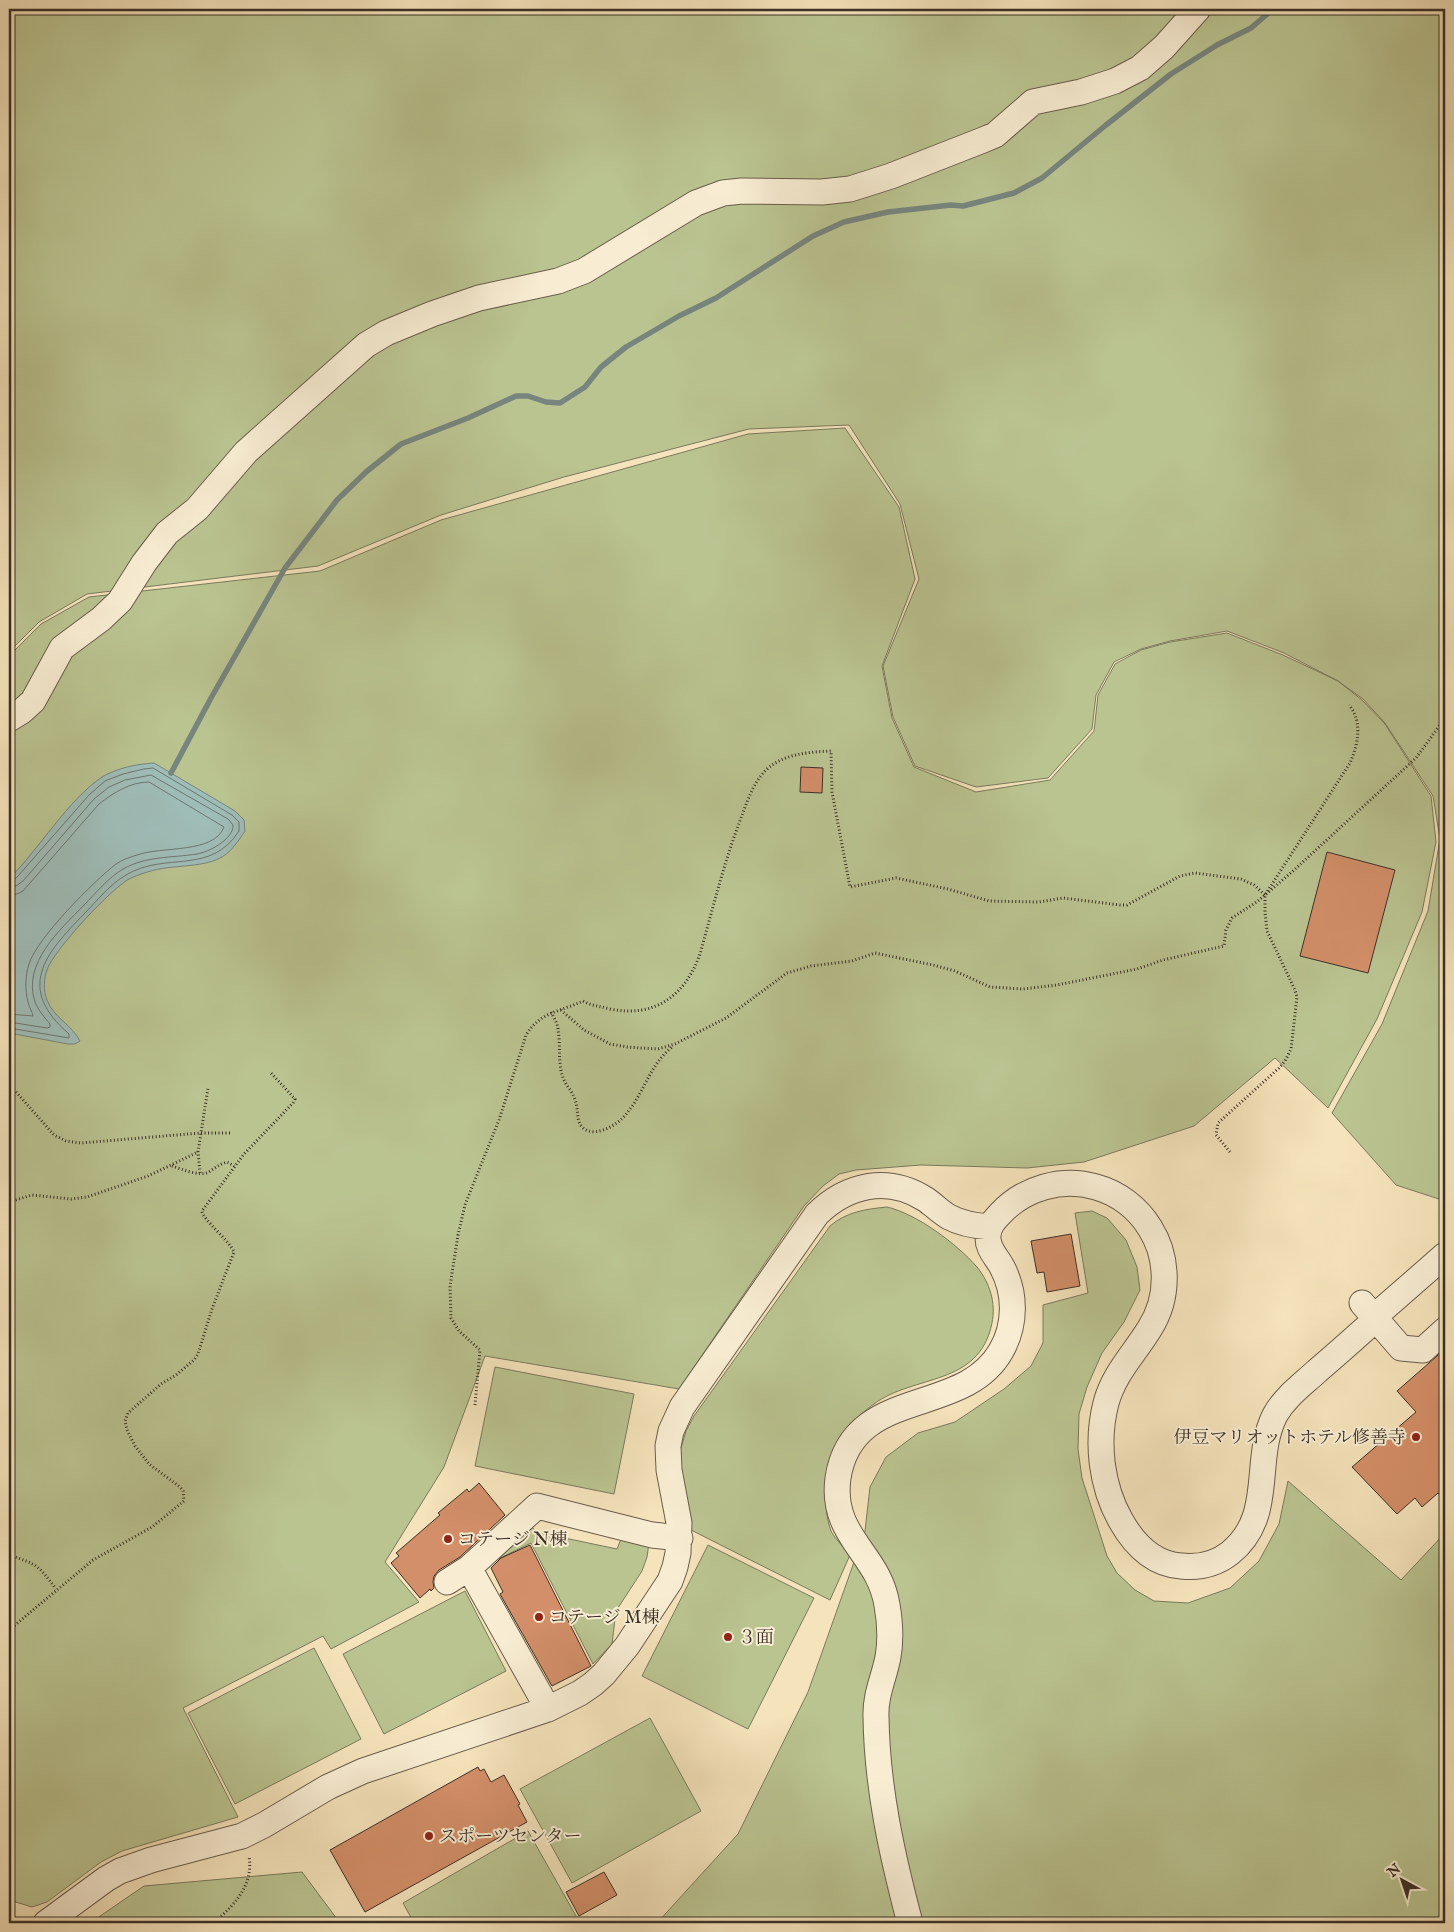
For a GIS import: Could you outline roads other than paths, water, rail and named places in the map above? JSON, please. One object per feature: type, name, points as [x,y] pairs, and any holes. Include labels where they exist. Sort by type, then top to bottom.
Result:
[{"type":"street","points":[[9,719],[33,701],[62,648],[101,619],[120,601],[144,563],[167,533],[202,503],[246,452],[366,345],[386,333],[432,314],[479,298],[558,282],[584,272],[696,203],[723,193],[742,191],[822,192],[850,189],[891,176],[983,140],[995,135],[1033,102],[1081,92],[1115,81],[1140,68],[1164,47],[1198,9]]},
{"type":"street","points":[[910,1923],[882,1808],[876,1718],[879,1684],[888,1654],[890,1628],[887,1602],[878,1575],[845,1527],[838,1504],[838,1480],[842,1463],[850,1447],[860,1433],[874,1421],[895,1410],[972,1382],[994,1363],[1002,1350],[1012,1322],[1012,1293],[1001,1266],[990,1248],[988,1234],[990,1227],[1001,1213],[1022,1197],[1046,1186],[1063,1183],[1090,1186],[1115,1194],[1129,1204],[1142,1216],[1160,1247],[1164,1264],[1162,1299],[1157,1316],[1148,1332],[1127,1360],[1110,1391],[1102,1421],[1101,1451],[1105,1482],[1122,1524],[1139,1547],[1149,1555],[1173,1565],[1199,1566],[1211,1563],[1223,1558],[1243,1541],[1255,1518],[1261,1496],[1267,1440],[1275,1416],[1290,1395],[1371,1313],[1445,1255]]},
{"type":"street","points":[[46,1923],[106,1879],[120,1871],[151,1860],[242,1836],[328,1787],[363,1771],[548,1709],[580,1693],[599,1680],[614,1663],[670,1581],[680,1538],[669,1470],[668,1446],[671,1431],[682,1407],[816,1214],[829,1202],[860,1188],[876,1186],[893,1187],[910,1191],[956,1220],[976,1226],[990,1227]]},
{"type":"street","points":[[1371,1313],[1401,1348],[1423,1350],[1445,1330]]},
{"type":"street","points":[[447,1582],[469,1568],[537,1506],[652,1536],[680,1538]]},
{"type":"street","points":[[469,1568],[548,1709]]},
{"type":"water","points":[[154,763],[235,811],[244,820],[245,831],[229,852],[217,860],[158,869],[122,883],[98,906],[60,949],[47,970],[45,993],[50,1006],[77,1035],[80,1041],[75,1044],[68,1044],[9,1033],[9,879],[77,798],[89,787],[114,771],[134,765]]},
{"type":"waterway","points":[[171,773],[285,568],[337,500],[366,472],[401,444],[468,418],[516,396],[528,396],[546,402],[560,403],[585,387],[601,367],[626,347],[679,316],[716,298],[813,236],[844,222],[888,212],[951,205],[963,206],[1014,193],[1042,178],[1171,74],[1217,45],[1251,28],[1273,9]]},
{"type":"place","name":"伊豆マリオットホテル修善寺","points":[[1416,1437]]},
{"type":"place","name":"コテージ N棟","points":[[448,1539]]},
{"type":"place","name":"コテージ M棟","points":[[539,1617]]},
{"type":"place","name":"３面","points":[[728,1637]]},
{"type":"place","name":"スポーツセンター","points":[[429,1836]]}]
